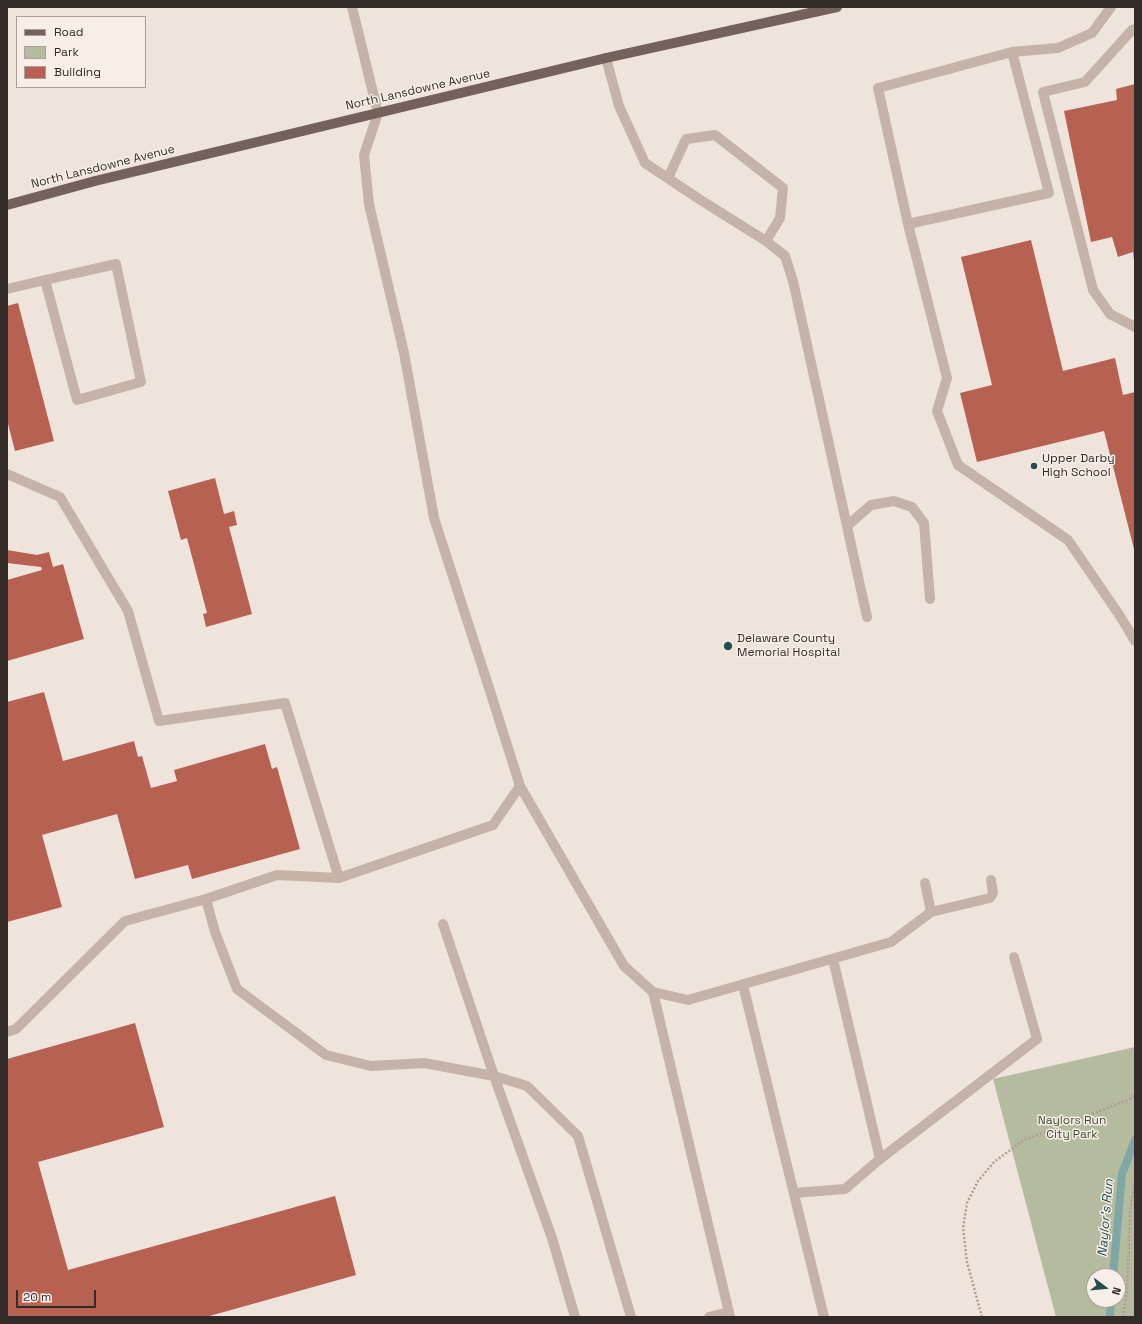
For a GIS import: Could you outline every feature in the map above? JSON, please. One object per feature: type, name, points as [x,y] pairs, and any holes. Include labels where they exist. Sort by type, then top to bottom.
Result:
[{"type":"main road","name":"North Lansdowne Avenue","points":[[7,205],[94,181],[606,58],[837,7]]},
{"type":"street","points":[[352,7],[378,113],[364,155],[369,204],[404,353],[434,518],[520,786],[624,966],[653,992],[688,1000],[891,942],[930,912],[990,898],[992,893],[991,880]]},
{"type":"street","points":[[1111,7],[1092,33],[1058,48],[1012,52],[878,88],[908,224],[947,378],[937,412],[958,465],[1068,540],[1120,616],[1135,641]]},
{"type":"street","points":[[1135,29],[1132,30],[1085,82],[1043,92],[1093,290],[1110,314],[1135,327]]},
{"type":"street","points":[[908,224],[1049,193],[1012,52]]},
{"type":"street","points":[[606,58],[618,106],[645,163],[766,241],[785,256],[793,281],[867,617]]},
{"type":"street","points":[[668,178],[686,139],[715,135],[783,188],[780,218],[766,241]]},
{"type":"street","points":[[7,289],[45,280],[116,264],[141,382],[76,400],[45,280]]},
{"type":"street","points":[[7,474],[60,497],[128,611],[159,721],[285,703],[339,878]]},
{"type":"street","points":[[847,526],[871,505],[894,501],[912,506],[924,523],[930,599]]},
{"type":"street","points":[[7,1032],[16,1029],[126,921],[206,899],[277,876],[339,878],[428,846],[493,825],[520,786]]},
{"type":"street","points":[[925,883],[930,912]]},
{"type":"street","points":[[206,899],[215,932],[237,989],[326,1055],[371,1066],[424,1063],[494,1076],[527,1086],[578,1136],[631,1317]]},
{"type":"street","points":[[443,924],[494,1076],[552,1238],[575,1317]]},
{"type":"street","points":[[794,1193],[845,1189],[880,1159],[1037,1039],[1014,957]]},
{"type":"street","points":[[832,959],[880,1159]]},
{"type":"street","points":[[743,985],[824,1317]]},
{"type":"street","points":[[653,992],[729,1314],[710,1317]]},
{"type":"path","points":[[982,1317],[967,1262],[963,1228],[967,1203],[978,1181],[994,1162],[1024,1140],[1128,1100],[1135,1095]]},
{"type":"path","points":[[1123,1317],[1128,1291],[1130,1213],[1135,1179]]},
{"type":"green space","name":"Naylors Run City Park","points":[[1135,1047],[1135,1317],[1056,1317],[993,1079]]},
{"type":"building","points":[[1135,84],[1134,260],[1133,252],[1118,257],[1112,237],[1091,242],[1064,111],[1117,100],[1116,89]]},
{"type":"building","name":"Upper Darby High School","points":[[1031,240],[1063,371],[1115,358],[1123,395],[1135,392],[1135,553],[1104,431],[977,462],[960,393],[992,385],[961,257]]},
{"type":"building","points":[[18,303],[54,441],[15,451],[7,420],[7,306]]},
{"type":"building","points":[[215,478],[224,514],[234,511],[237,525],[229,527],[252,614],[206,627],[203,614],[207,613],[187,538],[181,540],[168,491]]},
{"type":"building","points":[[7,550],[37,555],[49,552],[53,567],[63,564],[84,639],[7,661],[7,580],[42,570],[41,567],[7,563]]},
{"type":"building","points":[[44,692],[63,761],[134,741],[138,757],[142,756],[151,788],[177,781],[174,770],[265,744],[272,769],[277,767],[300,849],[192,879],[188,865],[135,879],[117,814],[42,835],[62,907],[7,922],[7,702]]},
{"type":"building","points":[[135,1023],[164,1127],[38,1162],[68,1270],[335,1196],[356,1275],[206,1317],[7,1317],[7,1059]]},
{"type":"waterway","name":"Naylor's Run","points":[[1114,1268],[1122,1174],[1135,1140]]},
{"type":"waterway","name":"Naylor's Run","points":[[1110,1317],[1111,1308]]},
{"type":"place","name":"Upper Darby High School","points":[[1034,466]]},
{"type":"place","name":"Delaware County Memorial Hospital","points":[[728,646]]}]
